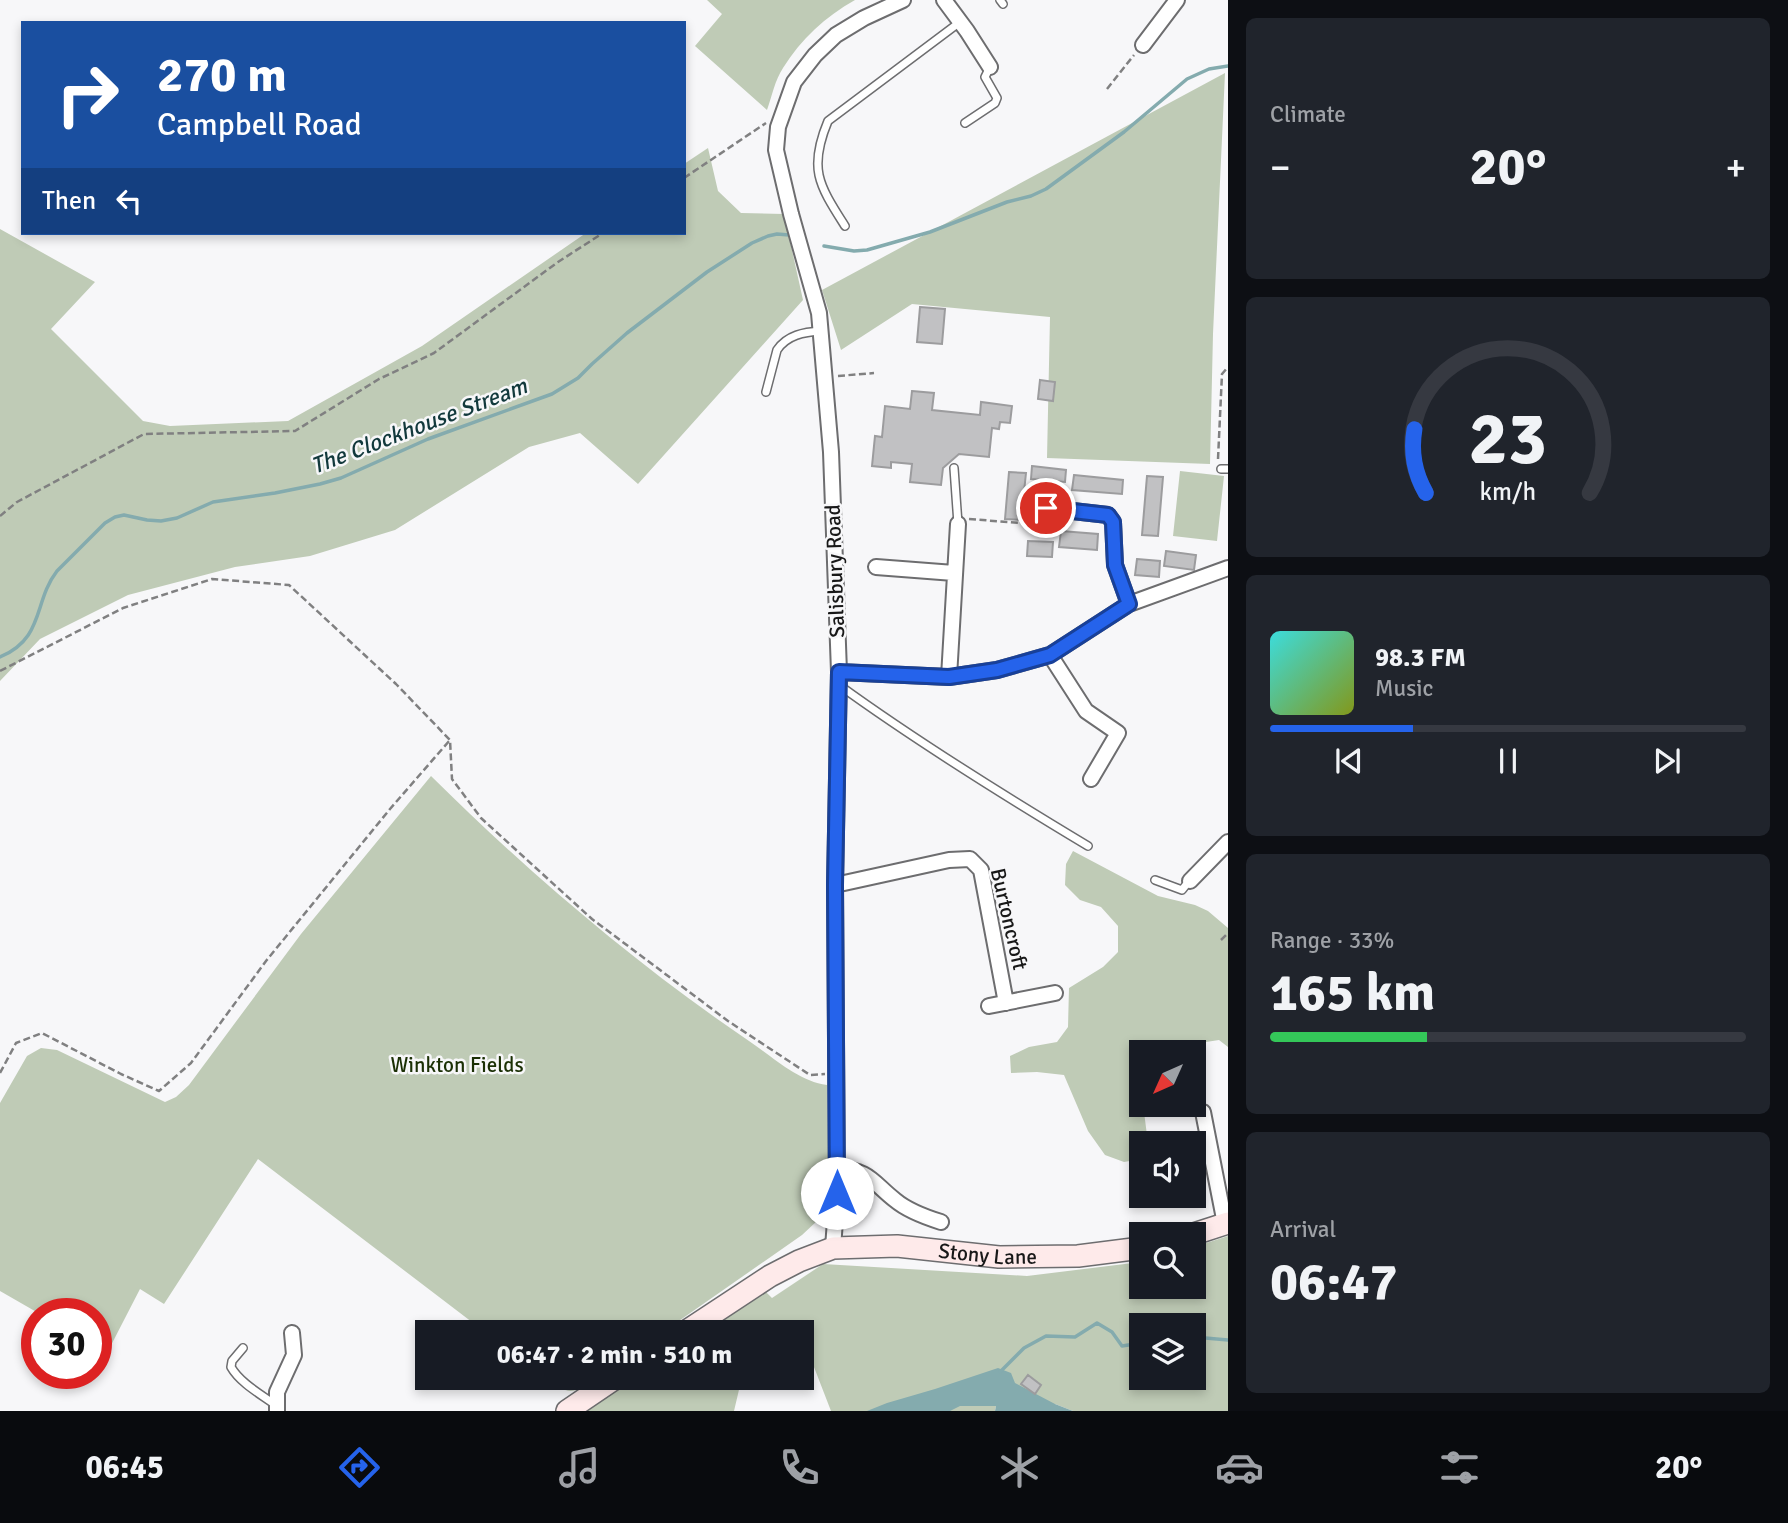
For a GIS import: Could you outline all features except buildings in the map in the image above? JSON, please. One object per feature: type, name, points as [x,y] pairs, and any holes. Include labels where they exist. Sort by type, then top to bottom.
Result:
[{"type":"main road","points":[[1206,1230],[1227,1224]]},
{"type":"main road","name":"Stony Lane","points":[[834,1248],[897,1246],[999,1257],[1078,1256],[1129,1250]]},
{"type":"main road","points":[[703,1320],[770,1276],[799,1261],[834,1248]]},
{"type":"main road","points":[[567,1411],[598,1390]]},
{"type":"street","name":"Salisbury Road","points":[[834,1248],[837,1169],[835,885],[839,678],[831,452],[820,313],[791,214],[776,150],[778,127],[794,82],[815,55],[864,18],[904,0]]},
{"type":"street","points":[[944,0],[990,67]]},
{"type":"street","points":[[1143,45],[1177,0]]},
{"type":"street","points":[[1047,492],[1045,513],[1108,515],[1113,522],[1115,565],[1129,604]]},
{"type":"street","points":[[949,677],[958,521]]},
{"type":"street","points":[[876,568],[954,573]]},
{"type":"street","points":[[839,678],[949,677],[997,670],[1050,655],[1129,604],[1228,568]]},
{"type":"street","points":[[1050,655],[1086,711],[1118,733],[1091,779]]},
{"type":"street","points":[[1190,881],[1228,842]]},
{"type":"street","name":"Burtoncroft","points":[[835,885],[949,860],[970,859],[981,870],[1006,1003]]},
{"type":"street","name":"Burtoncroft","points":[[989,1006],[1055,993]]},
{"type":"street","points":[[1204,1117],[1227,1224]]},
{"type":"street","points":[[837,1169],[853,1169],[876,1181],[895,1201],[920,1215],[941,1222]]},
{"type":"street","points":[[277,1409],[277,1392],[294,1355],[292,1333]]},
{"type":"lane","points":[[845,226],[822,190],[818,169],[820,140],[828,121],[961,22]]},
{"type":"lane","points":[[965,123],[995,103],[997,98],[985,77],[990,67]]},
{"type":"lane","points":[[766,392],[780,345],[804,332],[821,331]]},
{"type":"lane","points":[[954,468],[958,521]]},
{"type":"lane","points":[[839,678],[902,730],[1088,846]]},
{"type":"lane","points":[[1155,880],[1182,890],[1190,881]]},
{"type":"lane","points":[[243,1348],[232,1361],[234,1374],[277,1409]]},
{"type":"path","points":[[1107,89],[1143,45]]},
{"type":"path","points":[[686,177],[784,111]]},
{"type":"path","points":[[0,516],[17,502],[144,434],[295,431],[379,379],[434,353],[558,262],[600,235]]},
{"type":"path","points":[[1225,469],[1217,469],[1222,374],[1228,367]]},
{"type":"path","points":[[824,377],[874,373]]},
{"type":"path","points":[[958,521],[1033,524],[1045,513]]},
{"type":"path","points":[[0,671],[123,608],[212,579],[289,585],[396,684],[450,740],[452,779],[481,818],[592,919],[728,1021],[810,1075],[836,1072]]},
{"type":"path","points":[[0,1073],[16,1043],[42,1033],[159,1091],[191,1063],[266,961],[450,740]]},
{"type":"path","points":[[1221,940],[1228,933]]},
{"type":"green space","points":[[707,0],[855,0],[824,21],[790,57],[780,73],[767,110],[695,46],[722,14]]},
{"type":"green space","points":[[1225,73],[1210,464],[1047,458],[1050,317],[912,304],[841,350],[822,290]]},
{"type":"green space","points":[[708,148],[718,191],[741,213],[784,214],[803,300],[638,484],[580,433],[529,447],[395,530],[310,556],[235,567],[128,595],[40,639],[0,681],[0,229],[95,282],[51,329],[143,421],[170,426],[288,421],[422,346],[583,235],[686,235],[686,163]]},
{"type":"green space","points":[[1180,471],[1224,476],[1217,541],[1173,536]]},
{"type":"green space","name":"Winkton Fields","points":[[431,776],[544,882],[665,980],[786,1068],[806,1079],[827,1085],[829,1199],[817,1221],[802,1235],[680,1320],[469,1320],[258,1159],[164,1304],[140,1289],[112,1343],[112,1298],[21,1298],[21,1303],[0,1291],[0,1103],[27,1056],[41,1048],[57,1050],[165,1102],[176,1097],[189,1085],[301,934]]},
{"type":"green space","points":[[1073,851],[1158,896],[1208,911],[1228,928],[1228,1047],[1219,1040],[1129,1040],[1129,1117],[1145,1117],[1146,1131],[1129,1131],[1129,1161],[1105,1155],[1088,1131],[1064,1075],[1011,1073],[1010,1056],[1029,1047],[1057,1042],[1068,1027],[1069,988],[1103,967],[1118,952],[1118,926],[1101,907],[1080,900],[1065,885],[1066,864]]},
{"type":"green space","points":[[1228,1236],[1228,1411],[1073,1411],[1055,1404],[996,1406],[995,1411],[831,1411],[814,1367],[814,1320],[720,1320],[765,1291],[772,1298],[823,1264],[1027,1276],[1129,1263],[1129,1299],[1206,1299],[1206,1243]]},
{"type":"green space","points":[[610,1390],[739,1390],[734,1411],[580,1411]]},
{"type":"water","points":[[998,1368],[1011,1373],[1015,1383],[1073,1411],[995,1411],[996,1406],[960,1406],[950,1411],[867,1411],[887,1403]]},
{"type":"waterway","name":"The Clockhouse Stream","points":[[824,246],[854,251],[867,250],[930,232],[1007,202],[1031,196],[1046,189],[1124,132],[1187,79],[1209,69],[1228,66]]},
{"type":"waterway","name":"The Clockhouse Stream","points":[[0,657],[25,640],[57,571],[105,523],[115,517],[124,515],[161,521],[177,518],[213,502],[320,484],[341,478],[428,439],[552,394],[578,378],[627,333],[707,272],[752,243],[777,234],[789,235]]},
{"type":"waterway","points":[[1000,1372],[1024,1348],[1046,1336],[1075,1337],[1097,1323],[1112,1332],[1122,1346],[1129,1345]]},
{"type":"waterway","points":[[1206,1338],[1228,1340]]},
{"type":"route","points":[[837,1193],[835,885],[839,672],[949,677],[997,670],[1050,655],[1129,604],[1115,565],[1113,522],[1108,515],[1046,508]]}]
